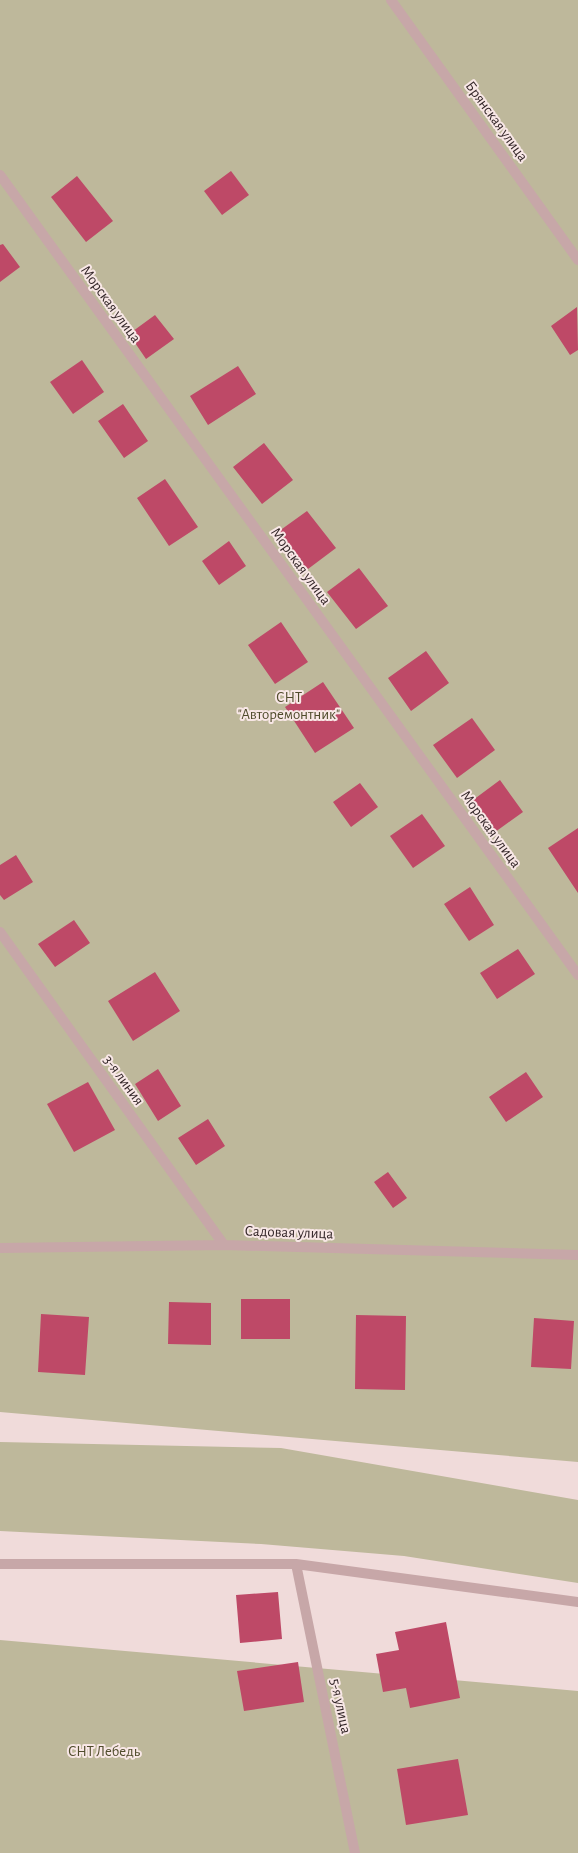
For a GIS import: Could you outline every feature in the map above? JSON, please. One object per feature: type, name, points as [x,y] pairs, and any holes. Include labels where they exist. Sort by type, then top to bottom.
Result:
[{"type":"street","name":"Брянская улица","points":[[391,0],[578,260]]},
{"type":"street","name":"Морская улица","points":[[0,175],[578,975]]},
{"type":"street","name":"3-я линия","points":[[0,932],[224,1245]]},
{"type":"street","name":"Садовая улица","points":[[0,1248],[224,1245],[578,1256]]},
{"type":"street","points":[[0,1564],[296,1564],[578,1602]]},
{"type":"street","name":"5-я улица","points":[[296,1564],[355,1853]]},
{"type":"green space","name":"СНТ \"Авторемонтник\"","points":[[0,0],[578,0],[578,1462],[0,1412]]},
{"type":"green space","points":[[0,1442],[281,1448],[578,1500],[578,1583],[404,1556],[261,1544],[0,1531]]},
{"type":"green space","name":"СНТ Лебедь","points":[[0,1640],[578,1691],[578,1853],[0,1853]]},
{"type":"building","points":[[231,171],[249,195],[222,215],[204,191]]},
{"type":"building","points":[[77,176],[113,221],[86,242],[51,197]]},
{"type":"building","points":[[3,244],[20,267],[0,282],[0,245]]},
{"type":"building","points":[[577,307],[578,350],[570,355],[551,326]]},
{"type":"building","points":[[155,315],[174,339],[146,359],[129,334]]},
{"type":"building","points":[[82,360],[104,392],[73,414],[50,382]]},
{"type":"building","points":[[238,366],[256,394],[208,425],[190,396]]},
{"type":"building","points":[[123,404],[148,441],[124,458],[98,421]]},
{"type":"building","points":[[264,443],[293,480],[262,504],[233,467]]},
{"type":"building","points":[[165,479],[198,527],[169,546],[137,498]]},
{"type":"building","points":[[307,511],[336,548],[304,572],[275,534]]},
{"type":"building","points":[[229,541],[246,566],[219,585],[202,561]]},
{"type":"building","points":[[359,568],[388,606],[356,629],[327,592]]},
{"type":"building","points":[[281,622],[308,662],[275,684],[248,645]]},
{"type":"building","points":[[426,651],[449,683],[411,711],[388,678]]},
{"type":"building","points":[[323,682],[354,728],[315,753],[285,707]]},
{"type":"building","points":[[472,718],[495,750],[457,778],[433,745]]},
{"type":"building","points":[[500,780],[523,812],[491,835],[469,803]]},
{"type":"building","points":[[360,783],[378,807],[351,827],[333,802]]},
{"type":"building","points":[[422,814],[445,846],[413,868],[390,836]]},
{"type":"building","points":[[578,828],[578,893],[548,848]]},
{"type":"building","points":[[16,855],[33,882],[4,900],[0,895],[0,865]]},
{"type":"building","points":[[470,887],[494,925],[469,941],[444,904]]},
{"type":"building","points":[[74,920],[90,943],[55,967],[38,944]]},
{"type":"building","points":[[518,949],[535,974],[497,999],[480,973]]},
{"type":"building","points":[[155,972],[180,1011],[133,1041],[108,1001]]},
{"type":"building","points":[[158,1069],[181,1106],[158,1121],[135,1084]]},
{"type":"building","points":[[526,1072],[543,1097],[506,1122],[489,1097]]},
{"type":"building","points":[[88,1082],[115,1130],[74,1152],[47,1104]]},
{"type":"building","points":[[208,1119],[225,1146],[196,1165],[178,1138]]},
{"type":"building","points":[[388,1172],[407,1198],[393,1208],[374,1182]]},
{"type":"building","points":[[241,1299],[290,1299],[290,1339],[241,1339]]},
{"type":"building","points":[[169,1302],[211,1303],[211,1345],[168,1344]]},
{"type":"building","points":[[41,1314],[89,1317],[85,1375],[38,1372]]},
{"type":"building","points":[[356,1315],[406,1316],[405,1390],[355,1389]]},
{"type":"building","points":[[534,1318],[574,1321],[571,1369],[531,1367]]},
{"type":"building","points":[[278,1592],[282,1639],[240,1643],[236,1595]]},
{"type":"building","points":[[446,1622],[460,1698],[410,1708],[406,1688],[383,1692],[376,1654],[399,1650],[395,1632]]},
{"type":"building","points":[[298,1662],[304,1702],[244,1711],[237,1671]]},
{"type":"building","points":[[458,1759],[468,1815],[406,1825],[397,1769]]}]
